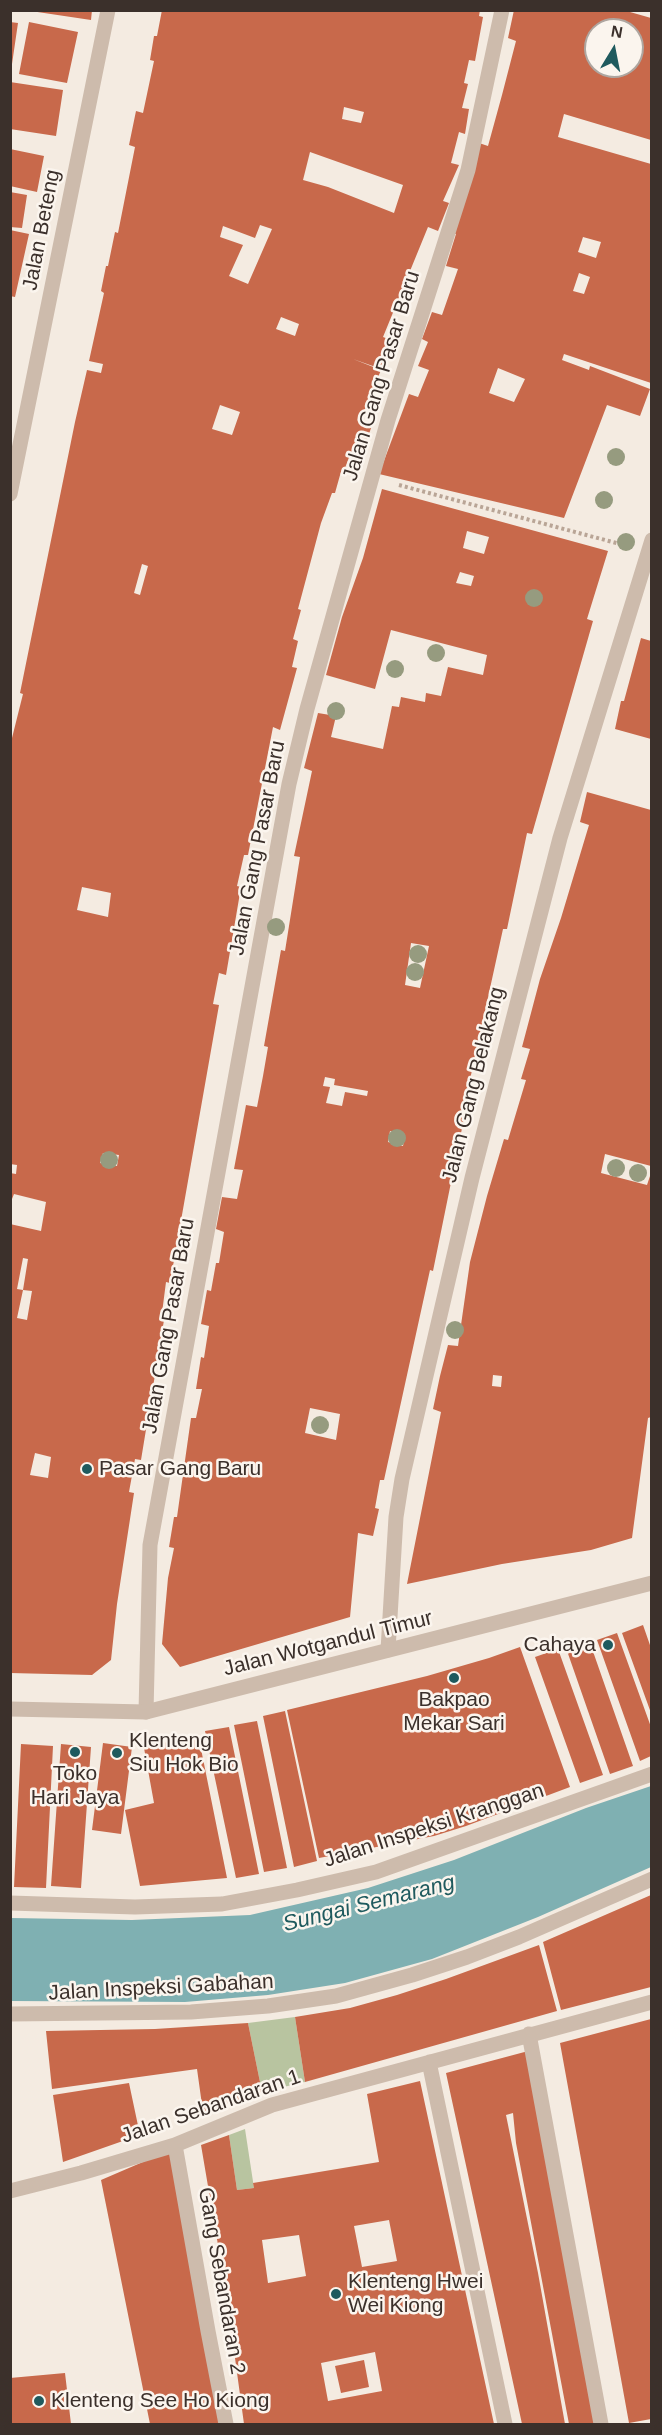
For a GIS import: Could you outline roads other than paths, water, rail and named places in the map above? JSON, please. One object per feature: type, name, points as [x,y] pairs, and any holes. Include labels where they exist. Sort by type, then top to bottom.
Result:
[{"type":"street","name":"Jalan Beteng","points":[[10,494],[16,436],[108,10]]},
{"type":"street","name":"Jalan Gang Pasar Baru","points":[[146,1712],[150,1545],[289,784],[307,709],[372,478],[468,170],[502,10]]},
{"type":"street","name":"Jalan Gang Belakang","points":[[388,1650],[396,1517],[401,1488],[472,1178],[560,838],[650,546]]},
{"type":"street","name":"Jalan Wotgandul Timur","points":[[10,1709],[146,1712],[651,1583]]},
{"type":"street","name":"Jalan Inspeksi Kranggan","points":[[10,1903],[135,1906],[222,1904],[297,1890],[375,1872],[651,1774]]},
{"type":"street","name":"Jalan Inspeksi Gabahan","points":[[10,2014],[95,2015],[191,2012],[268,2006],[336,1996],[467,1957],[519,1937],[651,1879]]},
{"type":"street","name":"Jalan Sebandaran 1","points":[[10,2191],[175,2145],[272,2105],[651,2002]]},
{"type":"street","points":[[529,2034],[601,2424]]},
{"type":"street","points":[[429,2062],[505,2424]]},
{"type":"street","name":"Gang Sebandaran 2","points":[[175,2145],[226,2424]]},
{"type":"water","name":"Sungai Semarang","points":[[651,1786],[651,1867],[538,1917],[432,1959],[345,1983],[268,1995],[185,2002],[11,2001],[11,1918],[132,1920],[250,1915],[368,1888],[454,1860],[586,1808]]},
{"type":"place","name":"Pasar Gang Baru","points":[[87,1469]]},
{"type":"place","name":"Cahaya","points":[[608,1645]]},
{"type":"place","name":"Bakpao Mekar Sari","points":[[454,1678]]},
{"type":"place","name":"Toko Hari Jaya","points":[[75,1752]]},
{"type":"place","name":"Klenteng Siu Hok Bio","points":[[117,1753]]},
{"type":"place","name":"Klenteng Hwei Wei Kiong","points":[[336,2294]]},
{"type":"place","name":"Klenteng See Ho Kiong","points":[[39,2401]]}]
